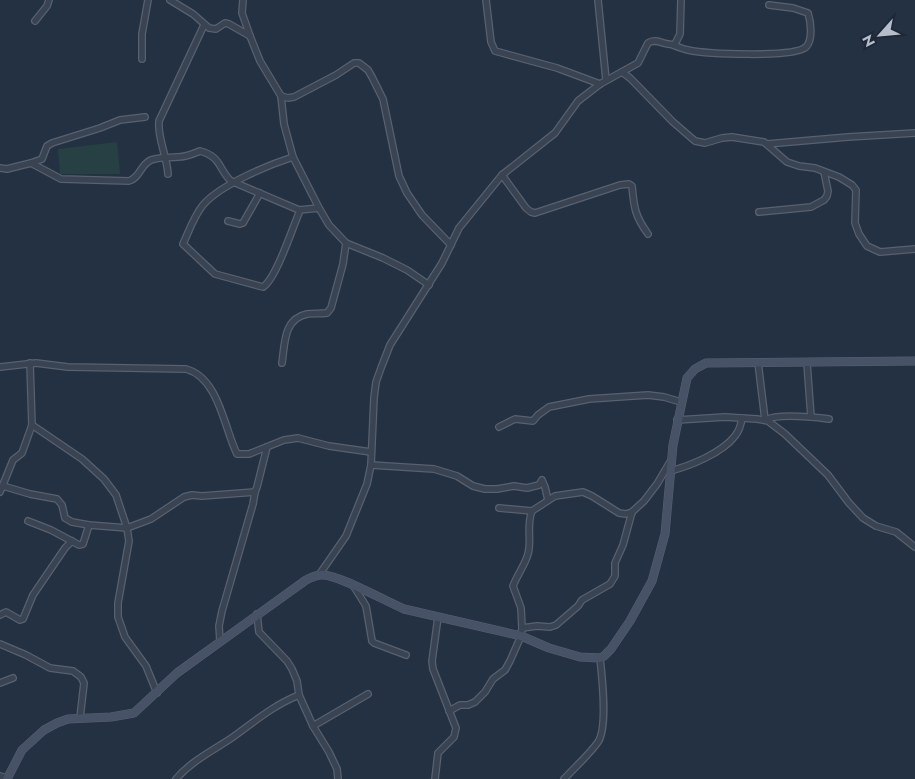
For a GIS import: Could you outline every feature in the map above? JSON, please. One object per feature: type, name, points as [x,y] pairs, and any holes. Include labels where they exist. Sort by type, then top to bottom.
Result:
[{"type":"street","points":[[36,21],[49,0]]},
{"type":"street","points":[[142,59],[142,34],[148,0]]},
{"type":"street","points":[[170,0],[193,14],[204,25],[213,30],[226,23],[250,36]]},
{"type":"street","points":[[243,0],[242,13],[250,36],[260,61],[281,96],[284,124],[293,157],[329,225],[346,243],[407,270],[429,285]]},
{"type":"street","points":[[486,0],[493,50],[557,68],[600,84]]},
{"type":"street","points":[[598,0],[606,80]]},
{"type":"street","points":[[673,45],[680,34],[681,0]]},
{"type":"street","points":[[319,575],[346,536],[367,484],[371,465],[376,382],[390,345],[429,285],[459,228],[502,175],[536,147],[553,136],[578,101],[606,80],[640,61],[648,43],[651,41],[654,40],[688,50],[725,53],[784,53],[795,52],[804,48],[810,40],[808,14],[798,9],[770,5]]},
{"type":"street","points":[[168,174],[166,158],[158,131],[160,115],[204,25]]},
{"type":"street","points":[[281,96],[294,97],[354,64],[359,63],[364,66],[383,99],[402,184],[422,215],[451,245]]},
{"type":"street","points":[[622,72],[695,141],[705,143],[732,137],[767,144],[915,133]]},
{"type":"street","points":[[0,168],[7,169],[31,164],[42,159],[47,146],[52,142],[120,120],[145,117]]},
{"type":"street","points":[[767,144],[787,162],[846,180],[856,190],[855,223],[859,234],[867,246],[880,252],[915,249]]},
{"type":"street","points":[[31,164],[60,179],[129,181],[136,178],[145,163],[155,158],[180,157],[200,151],[218,161],[226,176],[235,183],[299,210],[319,208]]},
{"type":"street","points":[[293,157],[280,161],[213,196],[203,205],[183,244],[215,274],[261,287],[266,285],[278,264],[299,210]]},
{"type":"street","points":[[759,212],[811,207],[818,204],[827,196],[828,191],[824,172]]},
{"type":"street","points":[[502,175],[526,208],[536,213],[620,185],[629,184],[632,186],[633,203],[638,220],[648,234]]},
{"type":"street","points":[[228,221],[243,223],[260,193]]},
{"type":"street","points":[[282,363],[286,337],[291,322],[307,314],[327,313],[331,308],[343,264],[346,243]]},
{"type":"street","points":[[758,362],[765,420]]},
{"type":"street","points":[[5,777],[22,750],[37,736],[57,723],[80,718],[111,718],[134,713],[177,673],[306,580],[319,575],[327,575],[353,585],[404,609],[521,632],[566,653],[600,658],[611,649],[630,621],[652,581],[665,534],[670,471],[677,420],[687,378],[695,369],[706,363],[915,362]]},
{"type":"street","points":[[0,367],[30,363],[68,367],[166,368],[190,371],[202,378],[214,396],[238,454],[249,454],[284,440],[298,438],[329,446],[371,452]]},
{"type":"street","points":[[30,363],[32,425],[22,454],[13,460],[1,489],[57,499],[60,501],[64,515],[68,520],[89,525],[127,528],[150,519],[184,497],[255,492]]},
{"type":"street","points":[[806,363],[811,417]]},
{"type":"street","points":[[498,427],[515,419],[534,421],[538,415],[549,407],[588,399],[648,395],[681,402]]},
{"type":"street","points":[[765,420],[771,417],[829,419]]},
{"type":"street","points":[[677,420],[742,418],[765,420],[785,434],[828,474],[849,503],[863,518],[876,526],[896,532],[915,547]]},
{"type":"street","points":[[670,471],[689,466],[728,443],[736,435],[742,418]]},
{"type":"street","points":[[32,425],[82,459],[110,486],[116,495],[127,528],[129,541],[118,603],[118,617],[125,637],[146,666],[157,692]]},
{"type":"street","points":[[220,642],[219,626],[222,611],[253,504],[267,447]]},
{"type":"street","points":[[499,508],[532,511],[548,500],[562,494],[582,492],[620,513],[626,514],[632,512],[651,493],[671,462]]},
{"type":"street","points":[[371,465],[434,469],[462,478],[474,486],[485,489],[514,486],[527,488],[539,485],[542,480],[546,487],[548,500]]},
{"type":"street","points":[[449,711],[460,704],[473,703],[493,679],[508,666],[521,632],[521,608],[514,586],[528,555],[528,534],[532,511]]},
{"type":"street","points":[[521,632],[537,626],[550,627],[556,625],[578,606],[582,600],[610,584],[615,576],[615,563],[623,545],[632,512]]},
{"type":"street","points":[[28,521],[78,545],[83,544],[89,525]]},
{"type":"street","points":[[0,615],[6,612],[20,620],[23,619],[33,595],[65,548],[72,541]]},
{"type":"street","points":[[353,585],[366,606],[372,641],[406,655]]},
{"type":"street","points":[[257,614],[259,632],[292,669],[297,681],[299,695],[313,726],[330,752],[337,769],[338,779]]},
{"type":"street","points":[[435,779],[438,753],[456,733],[454,722],[437,682],[432,660],[438,617]]},
{"type":"street","points":[[0,644],[50,668],[73,671],[81,677],[84,683],[80,718]]},
{"type":"street","points":[[564,779],[601,736],[603,712],[600,658]]},
{"type":"street","points":[[0,683],[14,678]]},
{"type":"street","points":[[313,726],[368,694]]},
{"type":"street","points":[[176,779],[197,761],[264,713],[299,695]]},
{"type":"green space","points":[[117,142],[120,174],[60,174],[58,149]]}]
